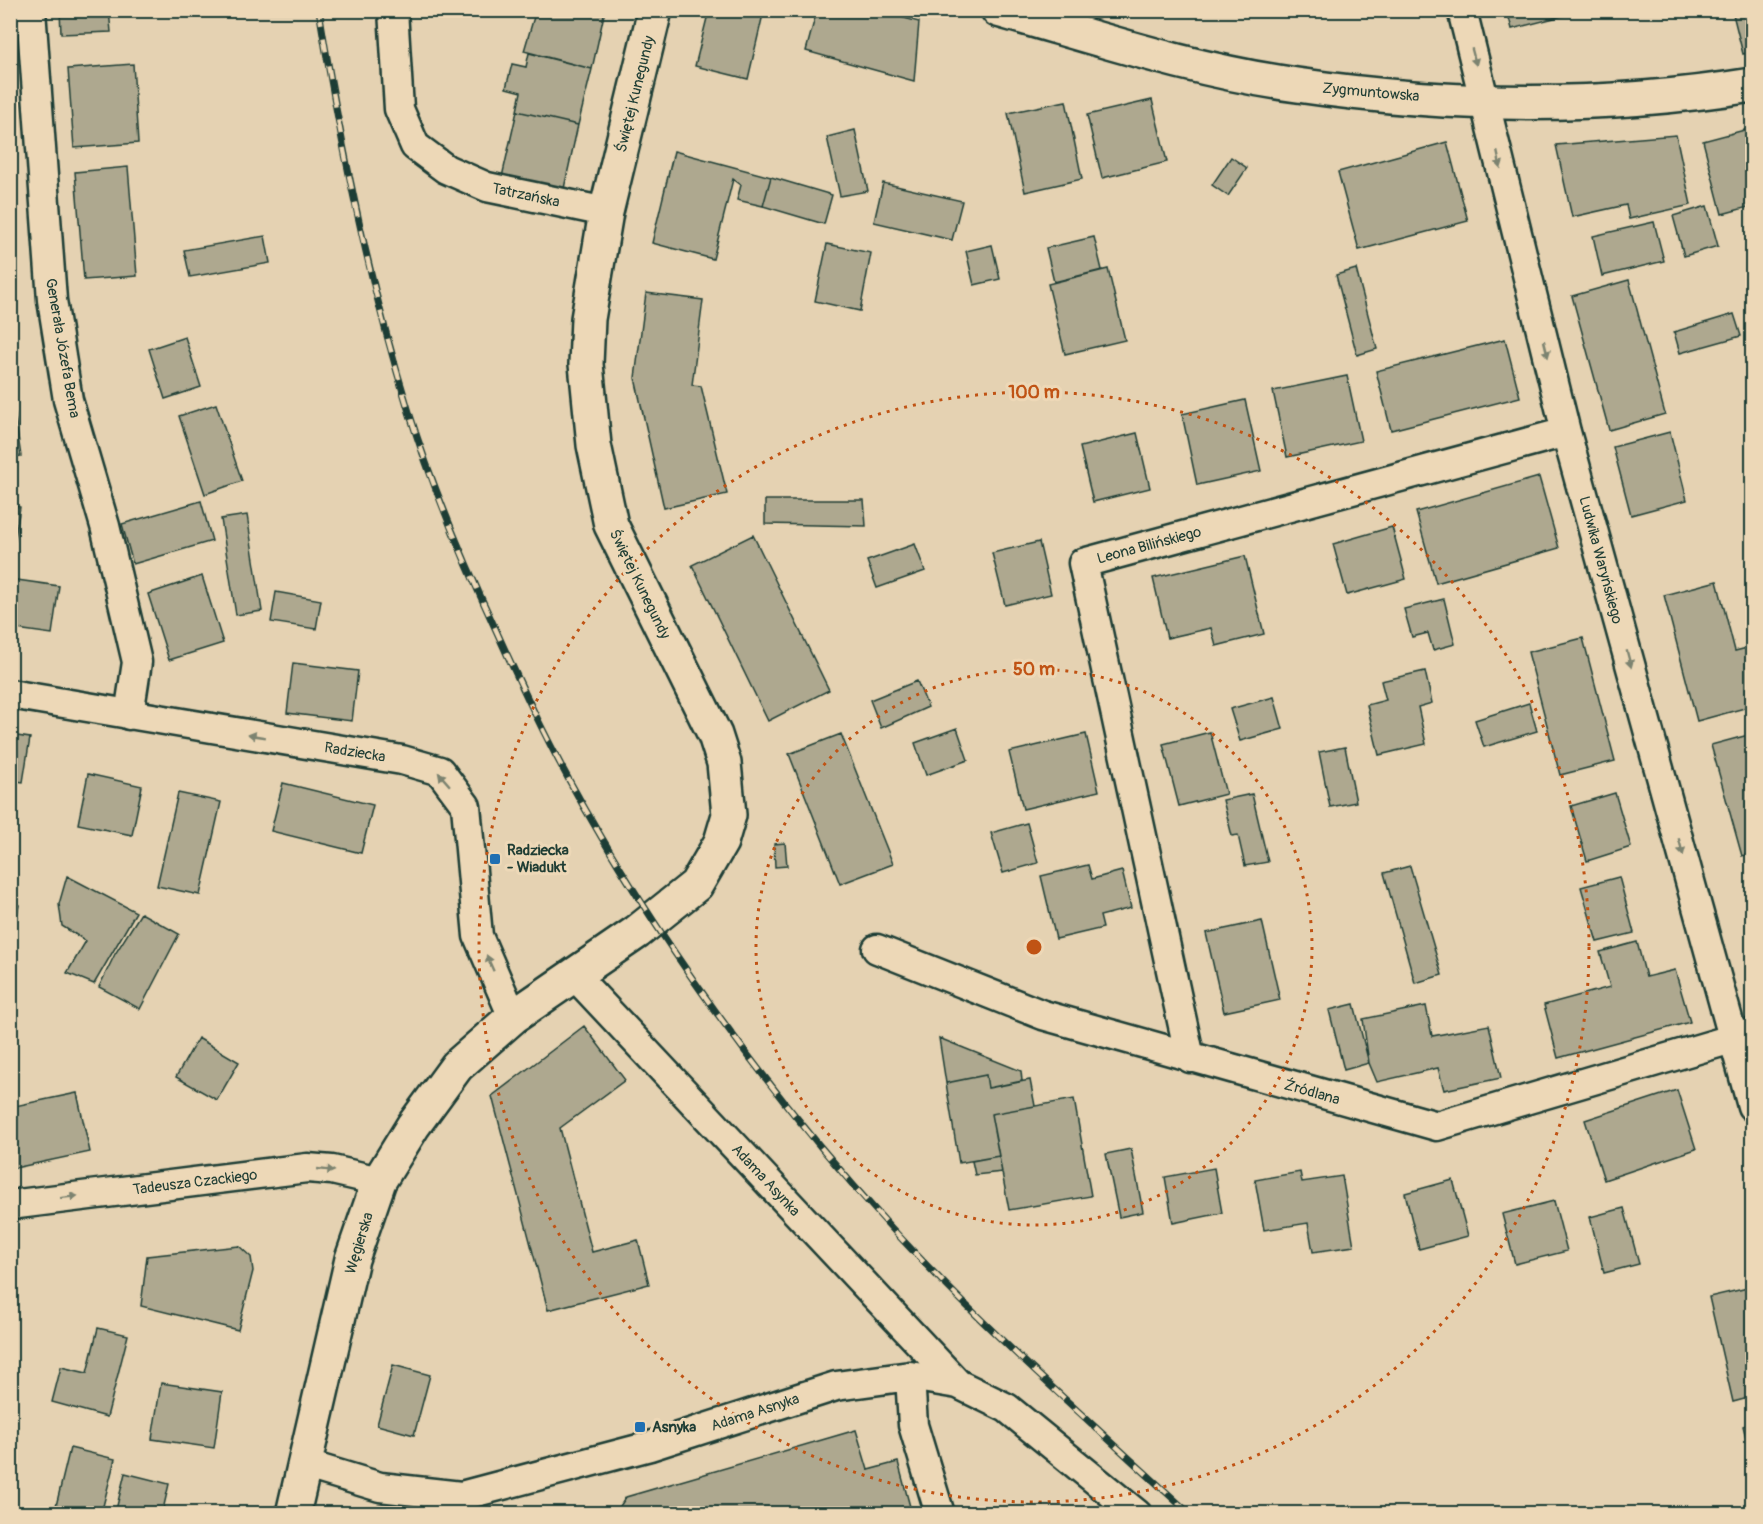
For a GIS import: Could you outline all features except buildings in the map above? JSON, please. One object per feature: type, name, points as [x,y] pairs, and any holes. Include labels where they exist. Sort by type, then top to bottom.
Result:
[{"type":"main road","name":"Świętej Kunegundy","points":[[513,1017],[637,932],[696,885],[721,842],[729,815],[724,763],[715,735],[611,525],[594,445],[586,364],[592,296],[606,212],[655,10]]},
{"type":"main road","name":"Zygmuntowska","points":[[998,10],[1196,66],[1297,85],[1486,103],[1680,96],[1752,85]]},
{"type":"main road","name":"Węgierska","points":[[292,1514],[352,1259],[379,1181],[413,1126],[457,1066],[513,1017]]},
{"type":"street","name":"Generała Józefa Bema","points":[[31,10],[52,300],[68,400],[105,526],[137,662],[129,715]]},
{"type":"street","name":"Tatrzańska","points":[[393,10],[399,110],[415,147],[446,169],[486,187],[606,212]]},
{"type":"street","name":"Ludwika Waryńskiego","points":[[1462,10],[1566,432],[1743,1035],[1752,1106]]},
{"type":"street","name":"Leona Bilińskiego","points":[[1190,1058],[1083,563],[1566,432]]},
{"type":"street","name":"Radziecka","points":[[10,694],[402,760],[440,771],[466,806],[478,936],[513,1017]]},
{"type":"street","name":"Źródlana","points":[[877,949],[1043,1015],[1437,1126],[1743,1035]]},
{"type":"street","name":"Adama Asynka","points":[[574,975],[958,1384]]},
{"type":"street","name":"Tadeusza Czackiego","points":[[10,1204],[307,1168],[332,1170],[379,1181]]},
{"type":"street","name":"Adama Asnyka","points":[[304,1464],[380,1487],[461,1496],[650,1446],[836,1386],[910,1376],[958,1384],[1007,1408],[1137,1514]]},
{"type":"street","points":[[910,1376],[914,1425],[940,1514]]},
{"type":"railway","points":[[319,10],[346,162],[368,263],[394,362],[418,440],[459,548],[512,666],[559,761],[602,838],[675,954],[715,1011],[799,1121],[843,1173],[960,1299],[1035,1372],[1190,1514]]},
{"type":"place","name":"Radziecka - Wiadukt","points":[[495,859]]},
{"type":"place","name":"Asnyka","points":[[640,1427]]}]
